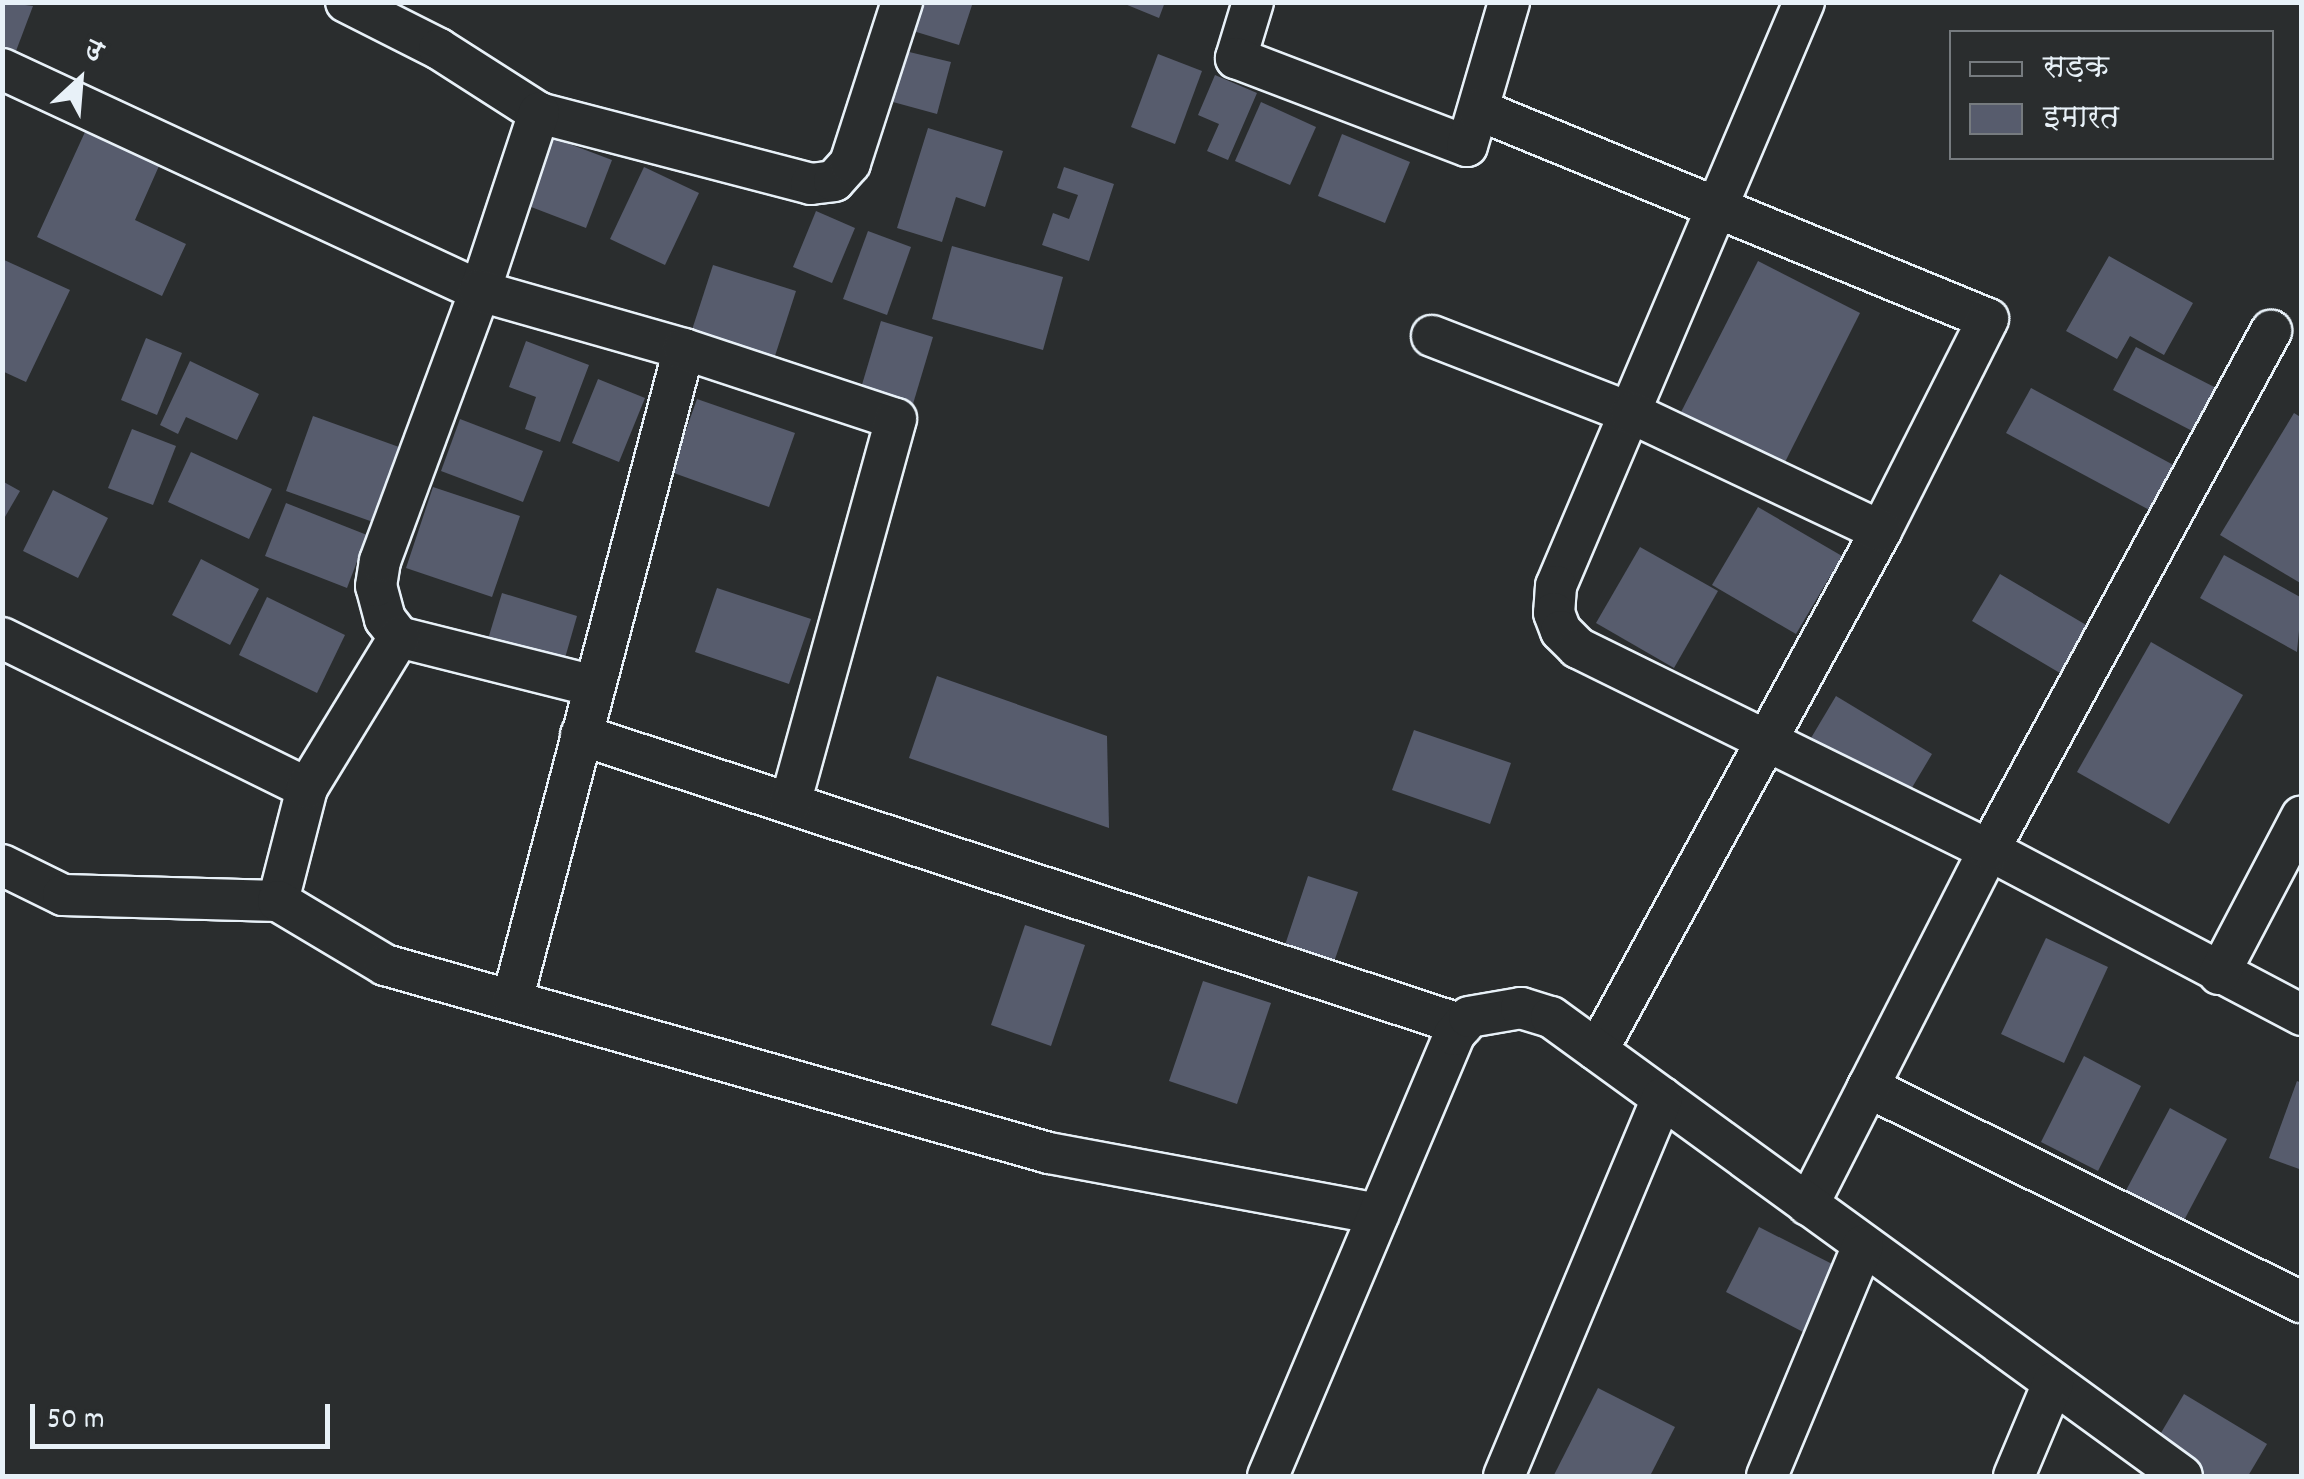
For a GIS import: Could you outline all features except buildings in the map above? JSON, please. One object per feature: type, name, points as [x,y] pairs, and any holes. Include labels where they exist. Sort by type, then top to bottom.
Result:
[{"type":"street","points":[[346,2],[438,49],[539,113],[811,184],[834,182],[850,163],[902,2]]},
{"type":"street","points":[[1253,2],[1236,58],[1467,146],[1509,2]]},
{"type":"street","points":[[1800,4],[1721,205],[1556,586],[1554,613],[1578,648],[1762,743],[1989,850],[2302,1015]]},
{"type":"street","points":[[2,69],[480,291],[684,349],[896,419],[790,804]]},
{"type":"street","points":[[1479,110],[1721,205],[1988,319],[1880,531],[1596,1050]]},
{"type":"street","points":[[539,113],[480,291],[380,562],[376,586],[386,619],[400,637],[594,686]]},
{"type":"street","points":[[1808,1205],[1989,850],[2271,331]]},
{"type":"street","points":[[1432,336],[1631,413],[1880,531]]},
{"type":"street","points":[[513,996],[684,349]]},
{"type":"street","points":[[278,901],[307,788],[400,637]]},
{"type":"street","points":[[2,638],[307,788]]},
{"type":"street","points":[[581,734],[1462,1025]]},
{"type":"street","points":[[2219,974],[2302,816]]},
{"type":"street","points":[[2,865],[63,895],[278,901],[385,965],[513,996],[1049,1153],[1378,1214]]},
{"type":"street","points":[[1268,1476],[1462,1025],[1490,1009],[1521,1008],[1551,1017],[2182,1476]]},
{"type":"street","points":[[1868,1087],[2302,1302]]},
{"type":"street","points":[[1504,1476],[1662,1098]]},
{"type":"street","points":[[1767,1476],[1863,1245]]},
{"type":"street","points":[[2014,1476],[2054,1383]]}]
